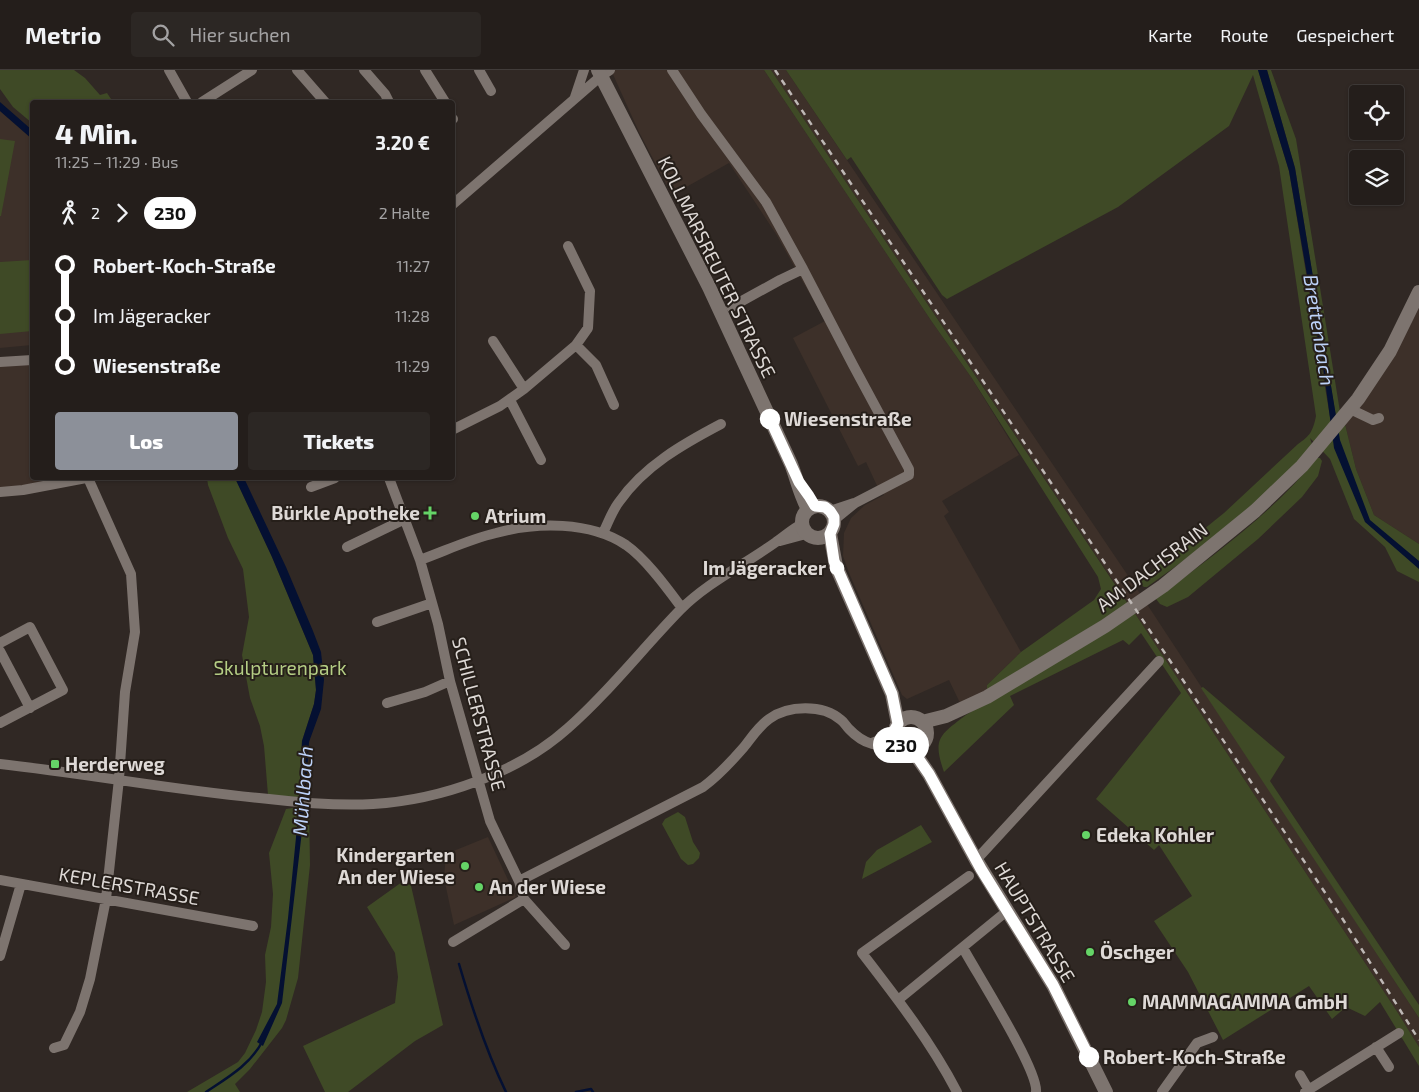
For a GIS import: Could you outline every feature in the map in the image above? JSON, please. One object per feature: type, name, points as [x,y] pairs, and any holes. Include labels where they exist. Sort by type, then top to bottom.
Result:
[{"type":"main road","name":"KOLLMARSREUTER STRASSE","points":[[603,72],[729,329],[799,482],[802,498],[812,508]]},
{"type":"main road","name":"AM DACHSRAIN","points":[[911,733],[939,725],[946,716],[987,697],[1105,626],[1197,560],[1268,499],[1295,474],[1346,413],[1390,351],[1419,292]]},
{"type":"main road","points":[[829,526],[814,538],[804,529],[802,516],[812,508],[822,506],[829,526],[834,561],[911,733]]},
{"type":"main road","name":"HAUPTSTRASSE","points":[[911,733],[929,774],[976,860],[1053,985],[1106,1092]]},
{"type":"street","points":[[169,70],[186,100]]},
{"type":"street","points":[[205,100],[252,70]]},
{"type":"street","points":[[297,70],[323,100]]},
{"type":"street","points":[[364,70],[388,100]]},
{"type":"street","points":[[425,70],[444,100]]},
{"type":"street","points":[[479,70],[491,91]]},
{"type":"street","points":[[575,98],[584,70]]},
{"type":"street","points":[[672,70],[701,114],[766,202],[804,269],[853,366],[910,469],[909,475],[855,503],[829,526]]},
{"type":"street","points":[[455,202],[603,72]]},
{"type":"street","points":[[455,428],[510,400],[576,345],[588,328],[590,291],[568,246]]},
{"type":"street","points":[[731,307],[804,269]]},
{"type":"street","points":[[493,341],[524,389]]},
{"type":"street","points":[[576,345],[596,366],[614,404]]},
{"type":"street","points":[[0,362],[30,360]]},
{"type":"street","points":[[510,400],[541,460]]},
{"type":"street","points":[[1346,413],[1372,420],[1379,418]]},
{"type":"street","points":[[602,533],[619,502],[643,475],[673,451],[721,424]]},
{"type":"street","points":[[0,492],[23,490],[76,480]]},
{"type":"street","points":[[54,1048],[64,1045],[80,1012],[90,979],[106,900],[119,779],[124,692],[135,632],[131,574],[88,480]]},
{"type":"street","points":[[311,487],[330,480]]},
{"type":"street","name":"SCHILLERSTRASSE","points":[[390,480],[420,560],[477,782],[490,821],[519,881],[524,899],[564,945]]},
{"type":"street","points":[[347,548],[405,520]]},
{"type":"street","points":[[420,560],[496,533],[528,527],[562,526],[602,533],[625,544],[632,550],[662,581],[682,608]]},
{"type":"street","points":[[0,764],[225,795],[310,802],[374,804],[422,797],[477,782],[500,773],[532,756],[563,733],[625,671],[682,608],[734,568],[777,542],[790,530],[804,529]]},
{"type":"street","points":[[377,622],[432,603]]},
{"type":"street","points":[[0,643],[30,627],[63,690],[0,723]]},
{"type":"street","points":[[0,651],[30,708]]},
{"type":"street","points":[[976,860],[1159,661]]},
{"type":"street","points":[[387,703],[425,692],[450,681]]},
{"type":"street","points":[[519,881],[703,788],[719,775],[745,746],[756,729],[770,717],[800,708],[827,712],[841,720],[862,740],[872,743],[911,733]]},
{"type":"street","points":[[957,1092],[948,1074],[898,1000],[862,953],[969,876]]},
{"type":"street","name":"KEPLERSTRASSE","points":[[0,880],[252,926]]},
{"type":"street","points":[[0,956],[21,884]]},
{"type":"street","points":[[453,942],[524,899]]},
{"type":"street","points":[[898,1000],[1007,911]]},
{"type":"street","points":[[963,948],[1018,1046],[1037,1086],[1036,1092]]},
{"type":"street","points":[[1300,1075],[1308,1091],[1398,1033]]},
{"type":"street","points":[[1162,1092],[1197,1043],[1213,1036]]},
{"type":"street","points":[[1376,1047],[1388,1067]]},
{"type":"shaded area","points":[[611,70],[764,70],[932,322],[971,377],[1019,455],[942,501],[949,512],[944,516],[1021,652],[987,685],[987,691],[961,705],[949,680],[907,699],[902,695],[843,556],[844,533],[851,518],[865,505],[884,495],[879,490],[866,462],[858,466],[793,338],[825,321],[776,234],[729,163],[672,195],[639,132]]},
{"type":"shaded area","points":[[771,70],[786,70],[1135,586],[1419,1018],[1419,1047],[1134,612]]},
{"type":"shaded area","points":[[0,111],[30,137],[30,345],[0,348]]},
{"type":"shaded area","points":[[1419,297],[1419,544],[1374,515],[1356,469],[1344,420]]},
{"type":"shaded area","points":[[30,360],[30,480],[54,480],[0,489],[0,362]]},
{"type":"shaded area","name":"An der Wiese","points":[[488,837],[516,897],[454,925],[444,878],[446,854]]},
{"type":"green space","points":[[0,70],[74,70],[85,78],[100,95],[107,93],[112,100],[30,100],[30,121],[13,107],[0,89]]},
{"type":"green space","points":[[764,70],[771,70],[1128,604],[987,691],[987,685],[1021,652],[1094,600],[1101,589],[1098,577],[971,377],[932,322]]},
{"type":"green space","points":[[786,70],[1258,70],[1289,171],[1332,429],[1337,423],[1295,168],[1267,70],[1271,70],[1296,139],[1341,418],[1344,420],[1356,469],[1374,515],[1419,544],[1419,582],[1397,571],[1385,547],[1354,519],[1330,459],[1310,438],[1312,444],[1310,451],[1222,533],[1147,587],[1138,582],[1224,513],[1310,433],[1315,421],[1316,416],[1279,166],[1253,75],[1229,126],[1118,207],[947,299],[942,295],[851,157],[847,160]]},
{"type":"green space","points":[[0,139],[15,141],[1,216],[0,216]]},
{"type":"green space","points":[[30,260],[30,331],[0,334],[0,262]]},
{"type":"green space","points":[[1317,458],[1320,458],[1322,461],[1318,476],[1302,497],[1258,539],[1188,597],[1167,607],[1160,604],[1156,599],[1261,516],[1281,498]]},
{"type":"green space","name":"Skulpturenpark","points":[[207,480],[236,480],[272,557],[313,655],[316,690],[314,704],[302,741],[299,796],[296,797],[268,795],[264,746],[260,726],[250,698],[242,655],[249,617],[243,569],[228,538]]},
{"type":"green space","points":[[1134,612],[1398,1013],[1419,1047],[1419,1066],[1380,1002],[1365,1016],[1346,1007],[1332,1019],[1309,986],[1223,1040],[1188,972],[1154,921],[1192,896],[1159,845],[1154,850],[1096,799],[1181,693],[1141,633],[1129,645],[1123,640],[1010,696],[1014,705],[944,772],[940,761],[939,744],[944,733],[966,715]]},
{"type":"green space","points":[[1203,687],[1285,757],[1270,781],[1419,1005],[1419,1018],[1201,688]]},
{"type":"green space","points":[[309,808],[310,865],[298,978],[286,1020],[282,1028],[250,1069],[235,1084],[240,1092],[187,1092],[238,1062],[245,1053],[256,1030],[262,1012],[266,982],[265,955],[271,927],[273,894],[269,853],[286,809]]},
{"type":"green space","points":[[678,812],[685,817],[693,842],[700,853],[699,858],[693,864],[688,865],[681,859],[662,824],[665,819]]},
{"type":"green space","points":[[921,825],[932,842],[862,879],[866,862],[877,850]]},
{"type":"green space","points":[[409,877],[443,1025],[415,1041],[348,1092],[325,1092],[303,1046],[395,1003],[398,977],[395,953],[367,907]]},
{"type":"water","name":"Brettenbach","points":[[1258,70],[1267,70],[1295,168],[1340,440],[1370,520],[1419,561],[1419,569],[1365,522],[1334,448],[1324,373],[1289,171]]},
{"type":"water","points":[[0,102],[30,128],[30,137],[0,111]]},
{"type":"water","points":[[236,480],[245,480],[286,567],[321,652],[324,680],[321,709],[309,742],[305,805],[282,1003],[263,1046],[257,1042],[277,1004],[299,807],[302,741],[314,704],[316,690],[313,655],[272,557]]},
{"type":"waterway","points":[[459,964],[480,1029],[506,1092]]},
{"type":"waterway","name":"Mühlbach","points":[[206,1092],[245,1064],[262,1042]]},
{"type":"waterway","points":[[576,1092],[591,1089],[593,1092]]},
{"type":"railway","points":[[775,70],[1342,918],[1419,1040]]},
{"type":"bus line","name":"230","points":[[770,419],[799,482],[815,506],[825,507],[834,517],[834,524],[830,534],[834,561],[892,694],[898,724],[895,729],[896,738],[900,744],[911,748],[929,774],[981,869],[1053,985],[1089,1057]]},
{"type":"place","name":"Wiesenstraße","points":[[770,419]]},
{"type":"place","name":"Bürkle Apotheke","points":[[430,513]]},
{"type":"place","name":"Atrium","points":[[475,516]]},
{"type":"place","name":"Im Jägeracker","points":[[837,568]]},
{"type":"place","name":"Herderweg","points":[[55,764]]},
{"type":"place","name":"Edeka Kohler","points":[[1086,835]]},
{"type":"place","name":"Kindergarten An der Wiese","points":[[465,866]]},
{"type":"place","name":"An der Wiese","points":[[479,887]]},
{"type":"place","name":"Öschger","points":[[1090,952]]},
{"type":"place","name":"MAMMAGAMMA GmbH","points":[[1132,1002]]},
{"type":"place","name":"Robert-Koch-Straße","points":[[1089,1057]]}]
